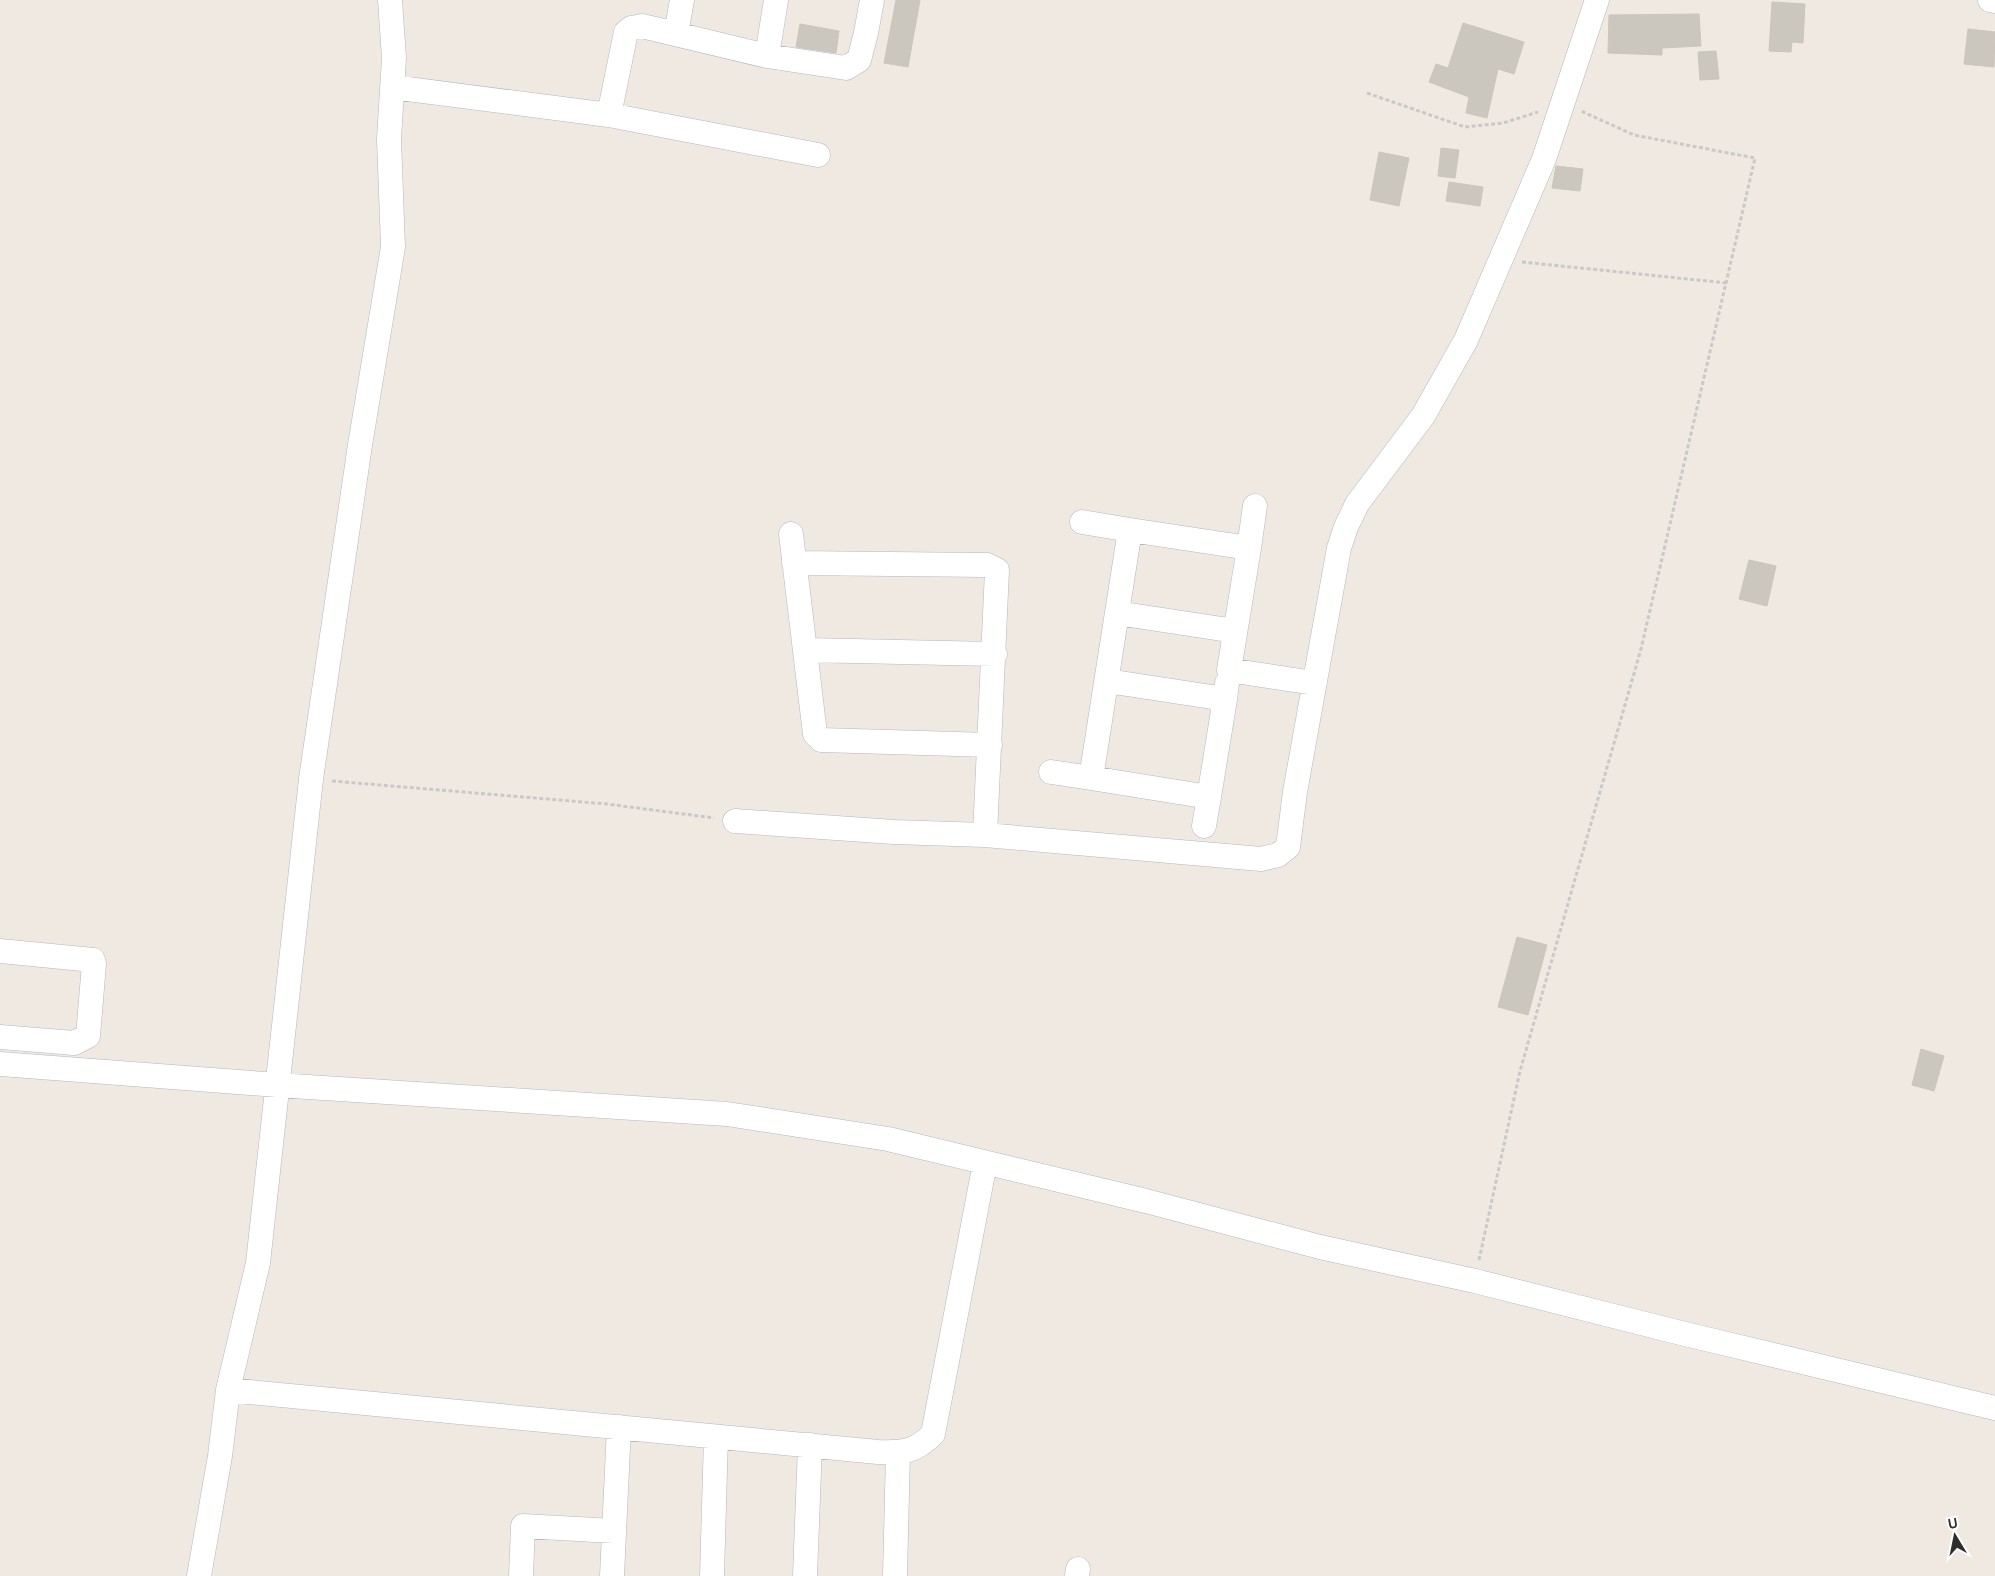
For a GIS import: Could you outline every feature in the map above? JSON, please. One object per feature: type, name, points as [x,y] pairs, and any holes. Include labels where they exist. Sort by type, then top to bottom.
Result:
[{"type":"street","points":[[199,1576],[220,1456],[228,1390],[258,1263],[311,779],[360,445],[393,247],[389,139],[394,58],[390,0]]},
{"type":"street","points":[[676,34],[682,0]]},
{"type":"street","points":[[766,56],[776,0]]},
{"type":"street","points":[[609,115],[626,32],[631,28],[642,26],[766,56],[846,68],[854,65],[859,60],[872,0]]},
{"type":"street","points":[[734,821],[876,831],[985,835],[1261,859],[1278,855],[1288,847],[1295,792],[1314,683],[1339,548],[1346,527],[1357,504],[1424,416],[1466,340],[1544,159],[1597,0]]},
{"type":"street","points":[[1990,0],[1995,1]]},
{"type":"street","points":[[392,87],[609,115],[818,155]]},
{"type":"street","points":[[1204,826],[1255,506]]},
{"type":"street","points":[[1082,522],[1248,548]]},
{"type":"street","points":[[1091,778],[1130,530]]},
{"type":"street","points":[[791,534],[815,734],[818,738],[821,740],[990,745]]},
{"type":"street","points":[[794,563],[992,566],[998,573],[985,835]]},
{"type":"street","points":[[1117,613],[1235,631]]},
{"type":"street","points":[[805,650],[994,654]]},
{"type":"street","points":[[1229,670],[1314,683]]},
{"type":"street","points":[[1107,681],[1225,699]]},
{"type":"street","points":[[1051,772],[1209,796]]},
{"type":"street","points":[[0,951],[93,960],[94,964],[88,1036],[74,1043],[0,1037]]},
{"type":"street","points":[[0,1064],[277,1085],[727,1114],[888,1139],[1146,1200],[1320,1247],[1474,1281],[1995,1408]]},
{"type":"street","points":[[526,1434],[716,1437],[898,1452],[911,1450],[922,1445],[933,1434],[985,1163]]},
{"type":"street","points":[[228,1390],[619,1435]]},
{"type":"street","points":[[612,1576],[619,1435]]},
{"type":"street","points":[[712,1576],[716,1437]]},
{"type":"street","points":[[805,1576],[810,1445]]},
{"type":"street","points":[[895,1576],[898,1452]]},
{"type":"street","points":[[521,1576],[523,1526],[614,1531]]},
{"type":"path","points":[[1367,93],[1466,127],[1503,123],[1563,103],[1634,135],[1755,158],[1641,649],[1520,1071],[1474,1281]]},
{"type":"path","points":[[1501,260],[1727,283]]},
{"type":"path","points":[[311,779],[607,804],[734,821]]},
{"type":"building","points":[[896,0],[920,0],[908,67],[884,63]]},
{"type":"building","points":[[1772,2],[1805,4],[1803,43],[1792,42],[1791,52],[1769,51]]},
{"type":"building","points":[[1699,14],[1701,46],[1662,48],[1662,55],[1608,53],[1609,15]]},
{"type":"building","points":[[1463,23],[1524,42],[1514,74],[1498,69],[1487,118],[1466,113],[1469,97],[1429,82],[1436,64],[1448,68]]},
{"type":"building","points":[[800,24],[839,31],[836,53],[796,47]]},
{"type":"building","points":[[1968,29],[1995,32],[1994,67],[1964,64]]},
{"type":"building","points":[[1716,51],[1719,79],[1700,80],[1698,52]]},
{"type":"building","points":[[1441,148],[1459,150],[1455,178],[1438,176]]},
{"type":"building","points":[[1379,152],[1409,158],[1399,206],[1370,200]]},
{"type":"building","points":[[1556,166],[1583,169],[1580,191],[1552,188]]},
{"type":"building","points":[[1449,182],[1483,187],[1480,206],[1446,201]]},
{"type":"building","points":[[1749,560],[1776,566],[1767,606],[1739,599]]},
{"type":"building","points":[[1517,937],[1547,945],[1528,1015],[1498,1007]]},
{"type":"building","points":[[1921,1049],[1944,1056],[1934,1091],[1912,1085]]}]
